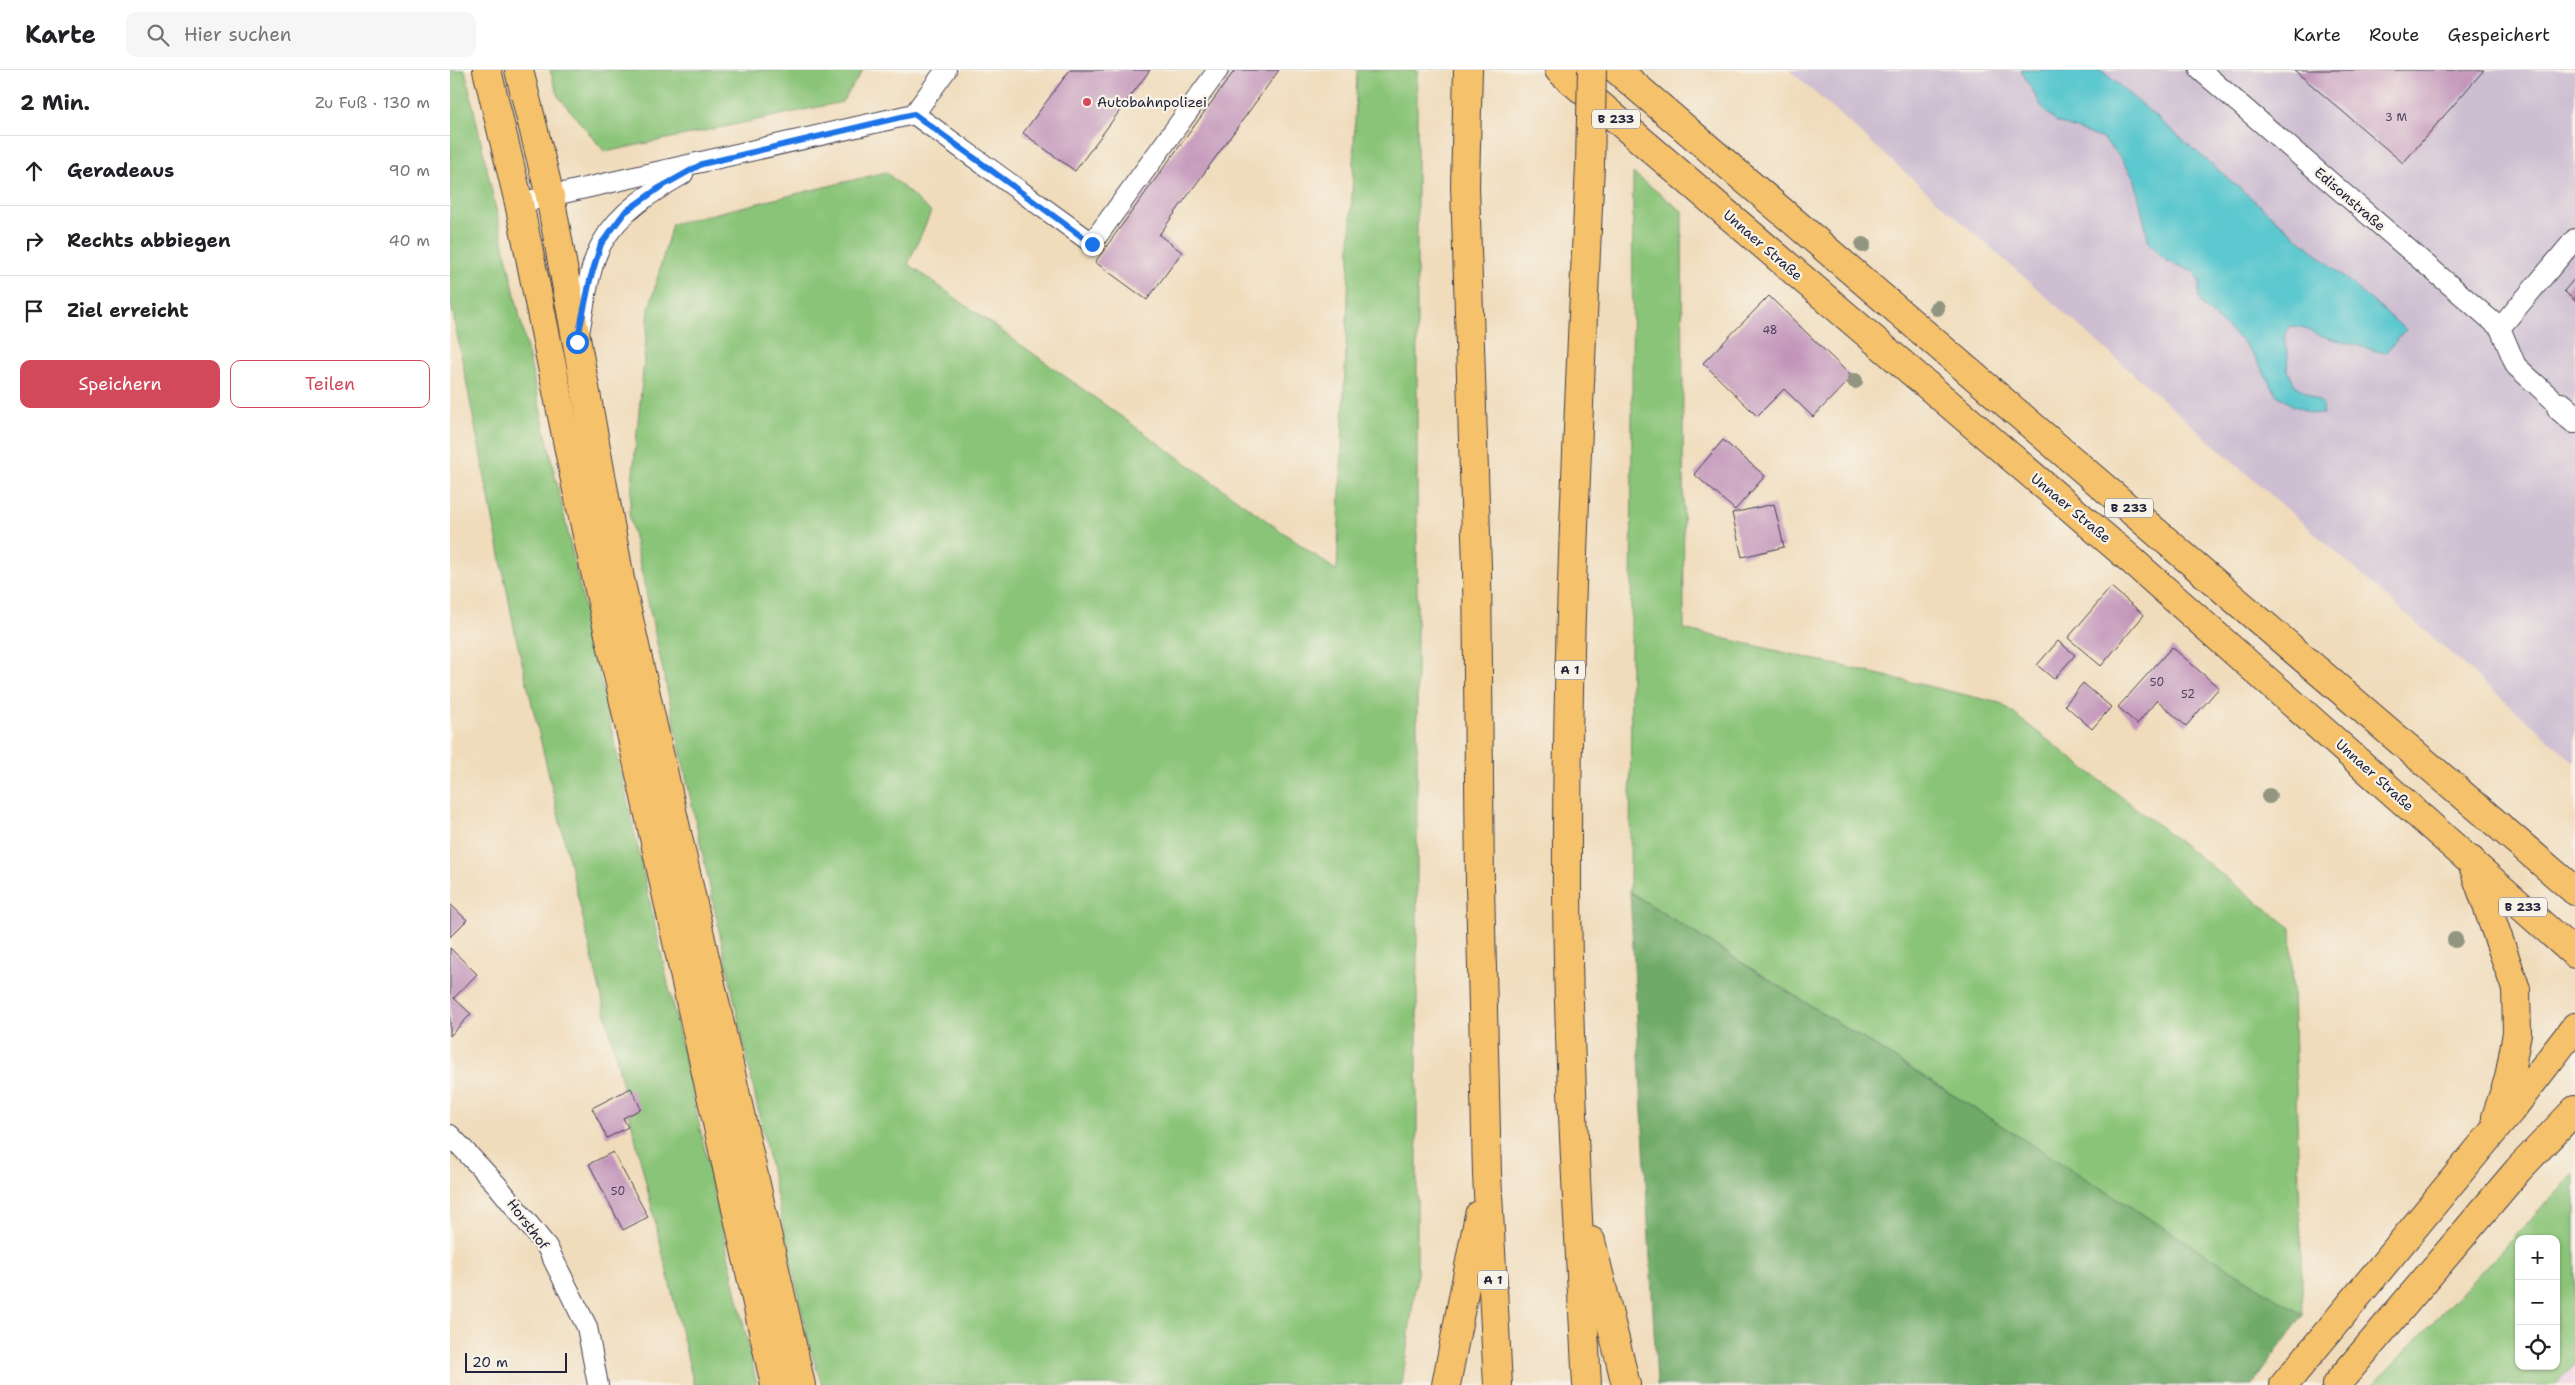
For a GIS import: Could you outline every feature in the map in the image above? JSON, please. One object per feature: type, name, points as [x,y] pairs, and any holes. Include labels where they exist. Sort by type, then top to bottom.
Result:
[{"type":"main road","points":[[487,70],[519,203],[576,485],[775,1385]]},
{"type":"main road","points":[[519,70],[550,196],[620,579],[801,1385]]},
{"type":"main road","name":"A 1","points":[[1468,70],[1465,185],[1477,567],[1480,885],[1487,1174],[1498,1385]]},
{"type":"main road","name":"Unnaer Straße","points":[[1559,70],[2129,558],[2575,954]]},
{"type":"main road","name":"A 1","points":[[1587,1385],[1576,1176],[1567,890],[1572,561],[1590,165],[1592,70]]},
{"type":"main road","name":"B 233","points":[[1617,70],[2575,891]]},
{"type":"main road","points":[[2470,860],[2516,989],[2517,1033],[2509,1078],[2490,1135]]},
{"type":"main road","points":[[2284,1385],[2490,1135],[2575,1027]]},
{"type":"main road","points":[[2336,1385],[2518,1170],[2575,1110]]},
{"type":"main road","points":[[1446,1385],[1487,1174]]},
{"type":"main road","points":[[1576,1176],[1626,1385]]},
{"type":"lane","points":[[519,203],[702,164],[914,114],[946,70]]},
{"type":"lane","points":[[914,114],[1092,244],[1218,70]]},
{"type":"lane","name":"Edisonstraße","points":[[2200,70],[2500,328],[2516,366],[2568,413]]},
{"type":"lane","points":[[577,342],[590,280],[601,244],[625,212],[659,188],[702,164]]},
{"type":"lane","points":[[2500,328],[2575,239]]},
{"type":"lane","name":"Horsthof","points":[[450,1135],[497,1184],[547,1247],[587,1328],[598,1385]]},
{"type":"shaded area","points":[[1789,70],[2575,70],[2575,763]]},
{"type":"shaded area","points":[[2575,1364],[2575,1385],[2556,1385]]},
{"type":"green space","points":[[450,70],[465,70],[757,1385],[694,1385],[516,637],[450,298]]},
{"type":"green space","points":[[550,70],[863,70],[842,102],[605,152],[558,96]]},
{"type":"green space","points":[[1357,70],[1417,70],[1417,1273],[1402,1385],[822,1385],[809,1345],[629,514],[649,309],[672,224],[886,172],[931,212],[908,264],[1337,571]]},
{"type":"green space","points":[[1633,173],[1682,211],[1684,629],[2000,703],[2291,928],[2303,1315],[1630,892]]},
{"type":"green space","points":[[1630,892],[2303,1315],[2252,1385],[1657,1385]]},
{"type":"green space","points":[[2575,1173],[2575,1364],[2556,1385],[2373,1385],[2515,1236],[2515,1370],[2560,1370],[2560,1235],[2516,1235]]},
{"type":"water","points":[[2021,70],[2101,70],[2406,330],[2385,353],[2318,335],[2302,327],[2289,326],[2284,339],[2288,356],[2287,368],[2294,384],[2322,403],[2324,414],[2314,414],[2292,405],[2277,395],[2255,357],[2242,341],[2205,309],[2198,297],[2200,282],[2194,272],[2167,261],[2149,243],[2135,180],[2121,158],[2103,139],[2057,122],[2043,109]]},
{"type":"building","name":"Autobahnpolizei","points":[[1070,70],[1150,70],[1075,171],[1023,133]]},
{"type":"building","points":[[1235,70],[1279,70],[1159,235],[1182,252],[1147,300],[1095,262]]},
{"type":"building","points":[[2294,70],[2484,70],[2403,163]]},
{"type":"building","points":[[2575,278],[2575,301],[2564,291]]},
{"type":"building","points":[[1769,296],[1852,377],[1813,417],[1784,389],[1757,416],[1703,363]]},
{"type":"building","points":[[1723,440],[1765,476],[1735,510],[1694,474]]},
{"type":"building","points":[[1774,504],[1784,547],[1742,557],[1732,513]]},
{"type":"building","points":[[2111,587],[2144,615],[2101,666],[2068,638]]},
{"type":"building","points":[[2058,641],[2075,655],[2054,679],[2037,665]]},
{"type":"building","points":[[2172,647],[2219,688],[2186,726],[2157,700],[2137,724],[2118,707]]},
{"type":"building","points":[[2083,683],[2111,707],[2092,729],[2065,705]]},
{"type":"building","points":[[450,904],[467,920],[450,937]]},
{"type":"building","points":[[450,948],[477,974],[454,998],[471,1014],[450,1036]]},
{"type":"building","points":[[631,1088],[641,1109],[623,1118],[628,1127],[607,1138],[592,1108]]},
{"type":"building","points":[[613,1152],[648,1217],[623,1230],[589,1164]]},
{"type":"place","name":"Autobahnpolizei","points":[[1087,102]]},
{"type":"route","points":[[577,342],[590,280],[601,244],[625,212],[659,188],[702,164],[914,114],[1092,244]]}]
